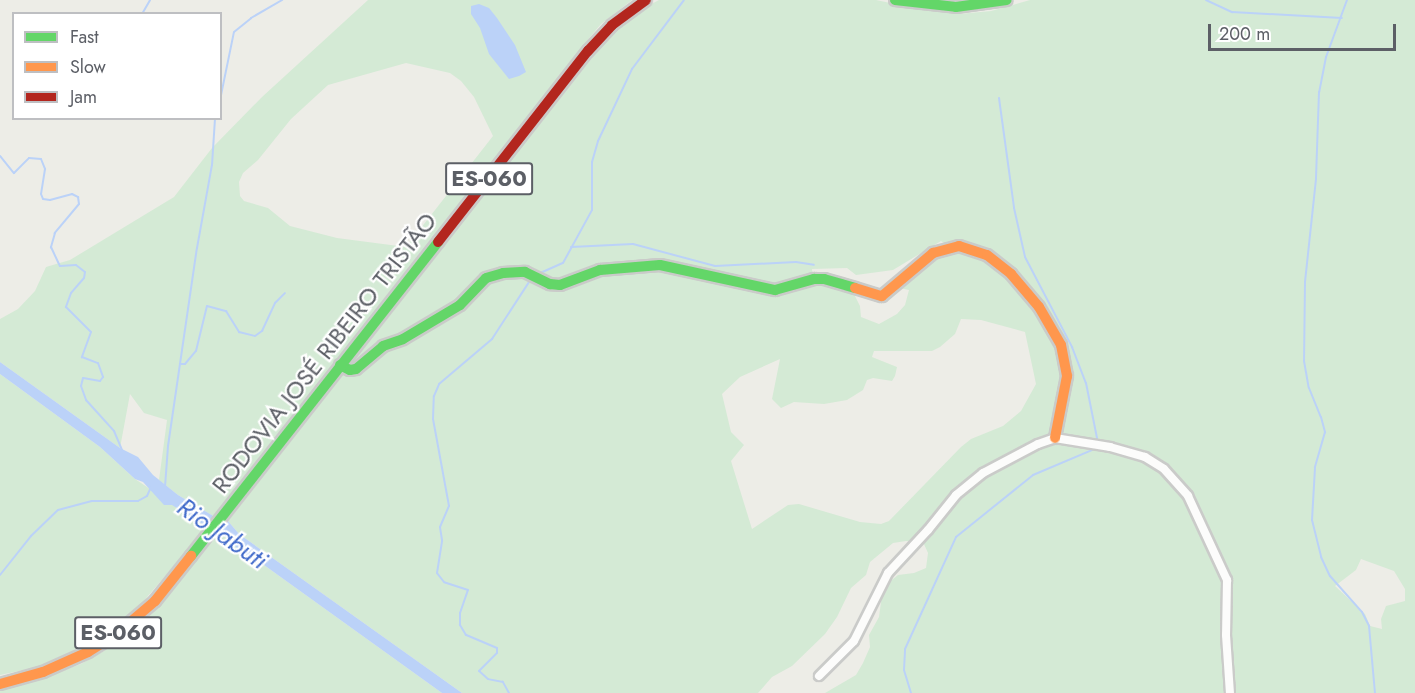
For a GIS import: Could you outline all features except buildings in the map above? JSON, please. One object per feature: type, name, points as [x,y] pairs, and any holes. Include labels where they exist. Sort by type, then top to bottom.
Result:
[{"type":"main road","name":"RODOVIA JOSÉ RIBEIRO TRISTÃO","points":[[0,684],[43,672],[73,660],[114,636],[155,601],[588,51],[621,18],[646,0]]},
{"type":"main road","points":[[895,0],[956,6],[1006,0]]},
{"type":"main road","points":[[340,365],[350,370],[356,369],[380,348],[403,339],[460,305],[486,278],[503,273],[525,272],[550,284],[560,285],[600,270],[660,265],[775,290],[786,289],[814,279],[824,279],[882,296],[933,253],[959,246],[987,255],[1011,274],[1039,307],[1061,345],[1067,376],[1054,438]]},
{"type":"street","points":[[819,676],[854,641],[888,573],[922,537],[956,495],[983,473],[1054,438],[1118,448],[1144,457],[1164,469],[1188,496],[1226,576],[1230,693]]},
{"type":"green space","points":[[368,0],[632,0],[601,24],[590,37],[215,517],[178,495],[159,480],[167,420],[144,413],[130,394],[120,448],[0,362],[0,319],[18,309],[35,291],[46,267],[70,260],[174,197],[212,148],[262,97]],"holes":[[[406,63],[450,73],[461,81],[474,97],[493,136],[406,247],[337,238],[290,226],[268,208],[244,201],[240,196],[239,182],[243,173],[258,160],[291,119],[328,85]]]},
{"type":"green space","points":[[659,0],[876,0],[924,10],[959,14],[991,11],[1030,0],[1415,0],[1415,693],[825,693],[856,675],[863,663],[870,647],[869,635],[879,617],[883,587],[898,575],[914,573],[926,568],[928,553],[923,542],[906,541],[893,543],[870,562],[866,575],[851,588],[837,617],[825,634],[792,666],[772,677],[758,693],[462,693],[239,534],[228,521],[611,34],[644,8]],"holes":[[[941,241],[952,249],[915,265],[895,287],[909,290],[905,305],[897,314],[879,324],[861,317],[860,306],[853,292],[813,281],[812,269],[847,268],[856,275],[893,270]],[[961,319],[981,320],[1025,332],[1036,384],[1021,411],[1003,426],[971,439],[961,447],[889,521],[881,524],[860,522],[799,504],[788,505],[752,529],[731,461],[744,445],[731,432],[722,394],[740,377],[780,359],[772,399],[781,408],[794,402],[824,404],[847,400],[863,390],[867,380],[873,378],[892,381],[895,376],[897,367],[872,357],[874,351],[932,351],[955,334]],[[1361,559],[1394,571],[1405,589],[1405,601],[1386,606],[1381,619],[1382,629],[1370,626],[1365,614],[1335,586],[1356,570]]]},
{"type":"green space","points":[[0,374],[100,447],[135,479],[207,527],[136,610],[97,640],[76,652],[33,668],[0,675]]},
{"type":"green space","points":[[220,531],[244,555],[257,560],[442,693],[0,693],[0,690],[81,664],[104,651],[145,619]]},
{"type":"water","points":[[479,4],[489,8],[497,18],[515,45],[526,72],[509,79],[489,54],[480,28],[471,14],[471,6]]},
{"type":"water","points":[[0,362],[120,448],[138,457],[153,475],[178,495],[215,517],[207,527],[172,505],[164,505],[143,482],[135,479],[100,447],[0,374]]},
{"type":"water","points":[[228,521],[239,534],[462,693],[442,693],[257,560],[244,555],[220,531]]},
{"type":"waterway","points":[[143,12],[150,0]]},
{"type":"waterway","points":[[222,90],[234,32],[251,18],[282,0]]},
{"type":"waterway","points":[[538,274],[563,263],[592,210],[592,162],[598,141],[632,69],[684,0]]},
{"type":"waterway","points":[[1206,0],[1232,12],[1342,18]]},
{"type":"waterway","points":[[1347,0],[1326,57],[1319,92],[1316,179],[1305,282],[1304,361],[1309,388],[1325,432],[1315,468],[1312,520],[1321,557],[1330,576],[1362,612],[1369,626],[1375,693]]},
{"type":"waterway","points":[[999,98],[1014,208],[1025,257],[1072,347],[1086,383],[1098,443]]},
{"type":"waterway","points":[[165,487],[168,446],[197,248],[212,165],[215,120]]},
{"type":"waterway","points":[[0,156],[14,173],[29,158],[41,159],[45,169],[41,194],[43,199],[50,200],[72,194],[78,197],[79,204],[55,233],[51,247],[60,266],[76,265],[85,272],[84,278],[71,293],[66,307],[91,332],[82,357],[98,363],[103,377],[100,381],[83,378],[81,386],[86,400],[114,431],[122,450]]},
{"type":"waterway","points":[[571,247],[633,244],[715,266],[796,262],[814,265]]},
{"type":"waterway","points":[[509,693],[503,682],[488,679],[479,671],[497,653],[497,648],[466,635],[460,625],[460,613],[468,590],[444,582],[437,573],[442,540],[440,527],[449,506],[433,419],[434,396],[439,384],[492,339],[531,279]]},
{"type":"waterway","points":[[181,364],[185,364],[196,351],[207,306],[226,311],[239,332],[255,336],[262,331],[275,303],[285,293]]},
{"type":"waterway","points":[[911,693],[904,670],[905,649],[956,537],[1033,475],[1097,448]]},
{"type":"waterway","points":[[0,575],[31,536],[58,510],[92,501],[138,501],[147,496],[151,487]]},
{"type":"traffic: fast","points":[[895,0],[956,7],[1007,0]]},
{"type":"traffic: fast","points":[[191,556],[438,242]]},
{"type":"traffic: fast","points":[[340,365],[350,370],[356,369],[383,346],[403,339],[460,305],[486,278],[503,273],[525,272],[550,284],[560,285],[600,270],[660,265],[775,290],[814,279],[824,279],[855,288]]},
{"type":"traffic: slow","points":[[855,288],[882,296],[933,253],[959,246],[987,255],[1011,274],[1039,307],[1061,345],[1067,376],[1055,438]]},
{"type":"traffic: slow","points":[[0,684],[43,672],[88,652],[114,636],[155,601],[191,556]]},
{"type":"traffic: jam","points":[[438,242],[588,51],[612,25],[646,0]]},
{"type":"water label","name":"Rio Jabuti","points":[[222,534]]}]
